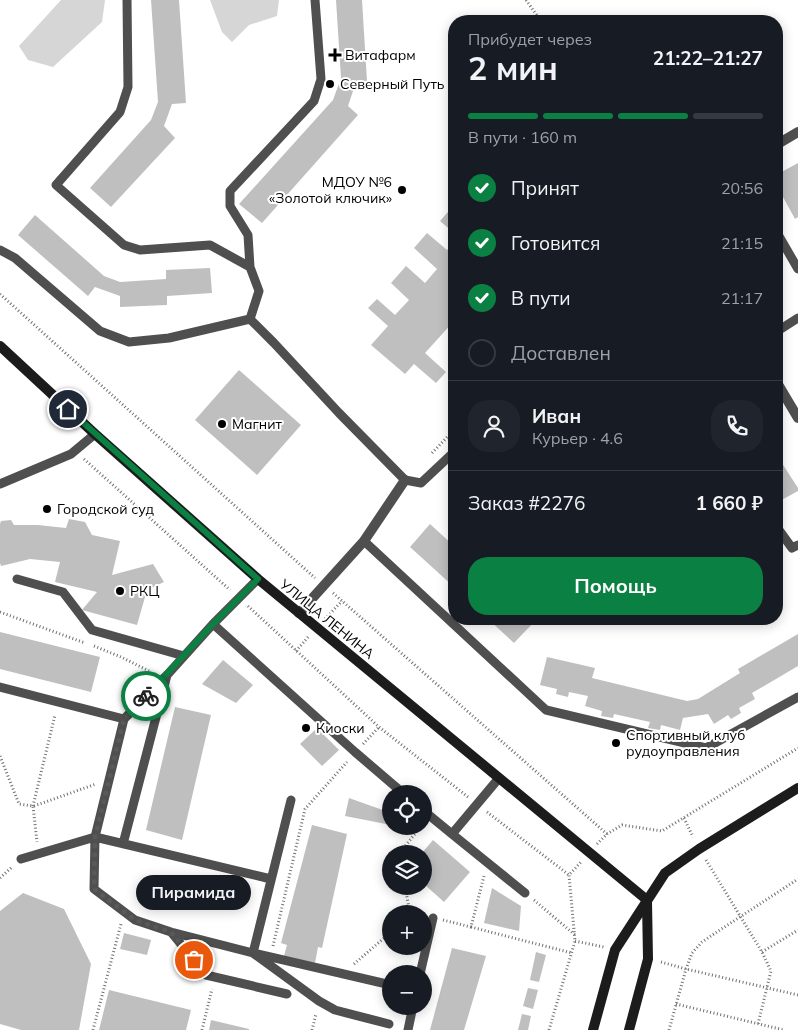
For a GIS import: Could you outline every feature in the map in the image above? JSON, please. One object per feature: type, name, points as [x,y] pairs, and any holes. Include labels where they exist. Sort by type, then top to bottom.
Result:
[{"type":"street","points":[[783,141],[798,132]]},
{"type":"street","name":"УЛИЦА ЛЕНИНА","points":[[0,346],[95,434],[258,579],[647,900]]},
{"type":"street","points":[[783,393],[798,418]]},
{"type":"street","points":[[299,613],[364,540],[405,480]]},
{"type":"street","points":[[593,1030],[615,950],[665,873],[699,849],[798,788]]},
{"type":"street","points":[[629,1030],[648,959],[647,900]]},
{"type":"lane","points":[[127,0],[128,87],[120,112],[56,185],[124,245],[140,250],[210,245],[250,267]]},
{"type":"lane","points":[[250,319],[259,291],[250,267],[248,235],[230,206],[230,191],[314,102],[321,78],[315,0]]},
{"type":"lane","points":[[783,243],[798,269]]},
{"type":"lane","points":[[0,250],[15,258],[100,331],[129,342],[169,338],[250,319]]},
{"type":"lane","points":[[783,328],[798,318]]},
{"type":"lane","points":[[250,319],[338,413],[405,480],[421,483],[448,458]]},
{"type":"lane","points":[[0,484],[71,454],[95,434]]},
{"type":"lane","points":[[783,536],[792,548],[798,545]]},
{"type":"lane","points":[[364,540],[448,618]]},
{"type":"lane","points":[[17,579],[63,592],[92,630],[184,656]]},
{"type":"lane","points":[[258,579],[124,719],[95,837],[94,889],[135,920],[171,932],[382,983]]},
{"type":"lane","points":[[213,624],[394,785]]},
{"type":"lane","points":[[455,625],[546,710],[706,748],[798,697]]},
{"type":"lane","points":[[123,844],[165,676]]},
{"type":"lane","points":[[0,687],[124,719]]},
{"type":"lane","points":[[452,834],[499,778]]},
{"type":"lane","points":[[253,952],[291,800]]},
{"type":"lane","points":[[432,818],[525,893]]},
{"type":"lane","points":[[21,859],[95,837],[271,879]]},
{"type":"lane","points":[[422,965],[433,918]]},
{"type":"lane","points":[[171,932],[206,975],[287,994]]},
{"type":"lane","points":[[253,952],[335,1010],[388,1024]]},
{"type":"lane","points":[[408,1030],[411,1015]]},
{"type":"path","points":[[526,0],[537,15]]},
{"type":"path","points":[[0,294],[324,585],[607,834],[622,824],[662,831],[798,748]]},
{"type":"path","points":[[75,451],[379,727],[569,875]]},
{"type":"path","points":[[0,612],[72,637],[165,676]]},
{"type":"path","points":[[38,853],[33,806],[58,702]]},
{"type":"path","points":[[270,956],[305,809],[379,727]]},
{"type":"path","points":[[0,756],[19,804],[33,806],[109,780]]},
{"type":"path","points":[[684,818],[699,849],[762,952],[771,971],[758,1024]]},
{"type":"path","points":[[406,845],[414,835]]},
{"type":"path","points":[[549,1030],[575,941],[569,875],[589,853]]},
{"type":"path","points":[[471,927],[487,863]]},
{"type":"path","points":[[669,1030],[692,953],[702,942],[739,916],[798,879]]},
{"type":"path","points":[[525,893],[574,935]]},
{"type":"path","points":[[93,1030],[124,912]]},
{"type":"path","points":[[433,918],[572,953]]},
{"type":"path","points":[[762,952],[798,930]]},
{"type":"path","points":[[344,974],[382,940]]},
{"type":"path","points":[[686,969],[798,995]]},
{"type":"path","points":[[676,1004],[784,1030]]},
{"type":"shaded area","points":[[61,0],[105,0],[102,22],[53,67],[28,60],[19,46]]},
{"type":"shaded area","points":[[210,0],[279,0],[277,16],[249,25],[232,42],[222,32]]},
{"type":"building","points":[[151,0],[179,0],[186,103],[172,104],[164,126],[175,138],[111,207],[90,188],[151,120],[158,102]]},
{"type":"building","points":[[336,0],[362,0],[367,81],[356,82],[348,106],[358,115],[262,223],[239,204],[333,100],[341,78]]},
{"type":"building","points":[[798,163],[798,217],[795,219],[783,197],[783,171]]},
{"type":"building","points":[[448,212],[448,228],[440,221]]},
{"type":"building","points":[[35,215],[104,276],[120,282],[166,279],[166,270],[210,268],[212,293],[167,296],[167,305],[120,307],[120,296],[95,287],[88,296],[18,235]]},
{"type":"building","points":[[427,233],[447,250],[448,249],[448,328],[425,353],[446,372],[436,383],[414,364],[405,374],[371,345],[388,326],[368,308],[377,299],[395,315],[409,300],[391,283],[406,266],[425,283],[437,269],[414,248]]},
{"type":"building","points":[[239,370],[301,425],[257,475],[195,420]]},
{"type":"building","points":[[783,465],[798,488],[798,491],[783,499]]},
{"type":"building","points":[[69,519],[85,522],[92,535],[120,541],[112,575],[153,564],[164,582],[147,590],[137,625],[82,610],[97,592],[55,582],[60,562],[30,559],[1,566],[1,521],[11,520],[14,525],[66,528]]},
{"type":"building","points":[[430,524],[448,540],[448,582],[410,547]]},
{"type":"building","points":[[494,625],[531,625],[514,643]]},
{"type":"building","points":[[0,632],[100,657],[91,692],[0,669]]},
{"type":"building","points":[[798,634],[798,666],[752,693],[755,699],[739,708],[741,713],[731,719],[728,715],[714,724],[708,714],[683,718],[680,730],[661,725],[660,730],[648,728],[650,722],[614,714],[613,718],[601,716],[602,711],[585,706],[588,696],[569,692],[568,697],[556,694],[557,689],[540,685],[547,657],[595,668],[592,678],[687,701],[698,699],[740,673],[738,669]]},
{"type":"building","points":[[223,660],[253,685],[236,703],[202,684]]},
{"type":"building","points":[[175,707],[211,715],[182,840],[146,830]]},
{"type":"building","points":[[317,728],[339,750],[322,766],[300,744]]},
{"type":"building","points":[[349,798],[382,810],[382,823],[345,816]]},
{"type":"building","points":[[312,825],[347,834],[322,948],[318,947],[315,963],[284,956],[287,945],[281,943]]},
{"type":"building","points":[[433,840],[470,872],[444,902],[432,891],[432,845],[429,845]]},
{"type":"building","points":[[492,888],[521,906],[519,931],[484,923]]},
{"type":"building","points":[[23,893],[64,909],[91,964],[79,1030],[21,1030],[0,1024],[0,911]]},
{"type":"building","points":[[124,933],[151,940],[147,955],[120,949]]},
{"type":"building","points":[[452,948],[486,956],[464,1030],[430,1030]]},
{"type":"building","points":[[536,952],[546,955],[539,982],[530,980]]},
{"type":"building","points":[[528,988],[538,990],[533,1009],[523,1006]]},
{"type":"building","points":[[109,990],[191,1010],[186,1030],[99,1030]]},
{"type":"building","points":[[522,1014],[531,1016],[528,1030],[518,1030]]},
{"type":"building","points":[[211,1020],[249,1029],[249,1030],[209,1030]]},
{"type":"way so far","points":[[146,696],[124,719],[95,837],[94,889],[135,920],[171,932],[194,960]]},
{"type":"place","name":"Витафарм","points":[[335,55]]},
{"type":"place","name":"Северный Путь","points":[[330,84]]},
{"type":"place","name":"МДОУ №6 «Золотой ключик»","points":[[402,190]]},
{"type":"place","name":"Магнит","points":[[222,424]]},
{"type":"place","name":"Городской суд","points":[[47,509]]},
{"type":"place","name":"РКЦ","points":[[120,591]]},
{"type":"place","name":"Киоски","points":[[306,728]]},
{"type":"place","name":"Спортивный клуб рудоуправления","points":[[616,743]]},
{"type":"place","name":"Пирамида","points":[[194,960]]},
{"type":"route","points":[[68,409],[258,579],[146,696]]}]
